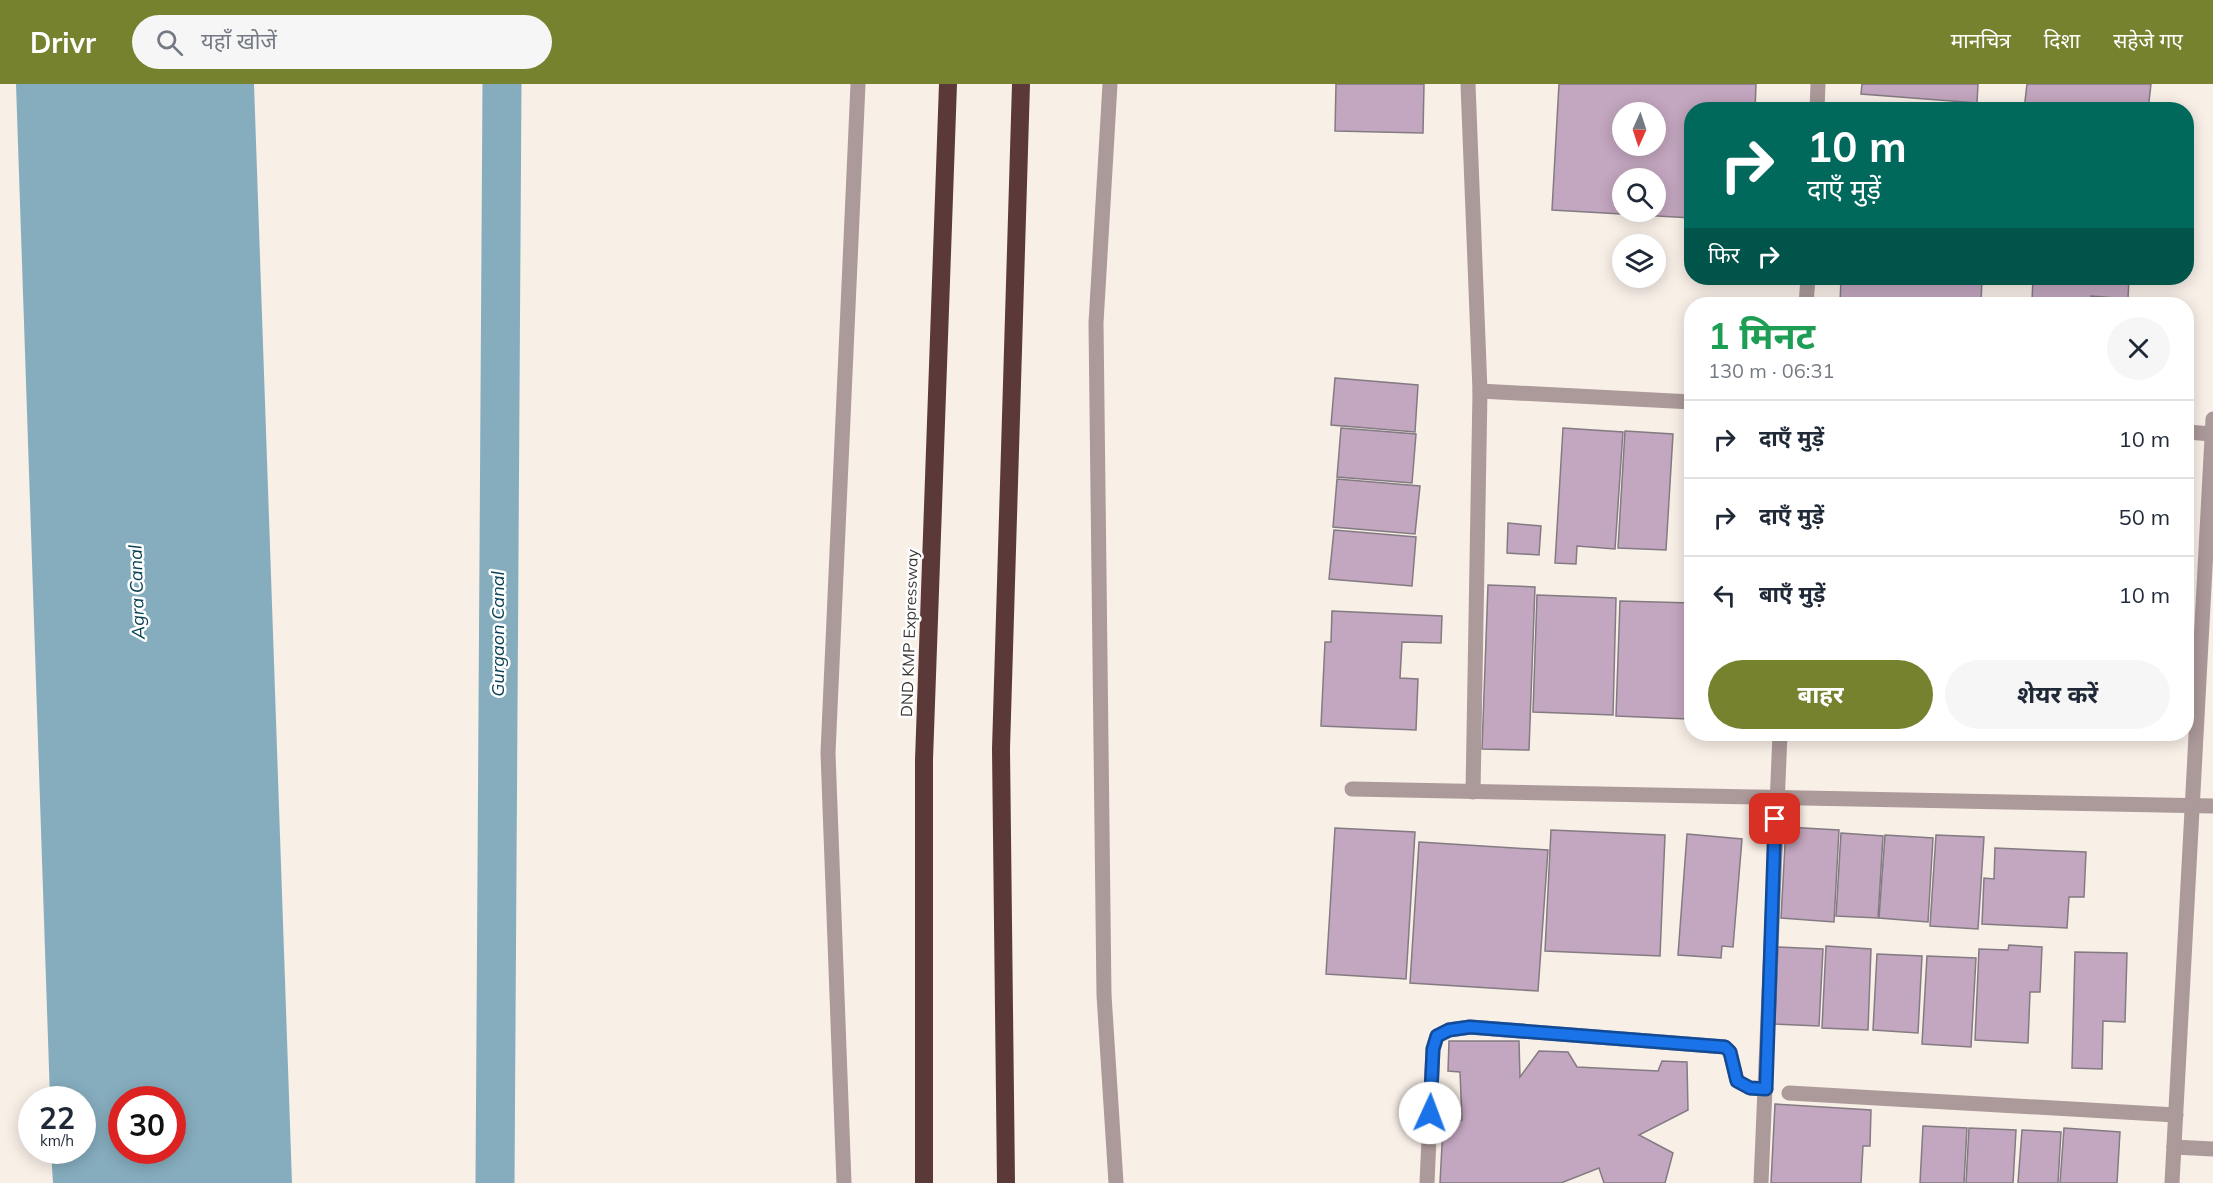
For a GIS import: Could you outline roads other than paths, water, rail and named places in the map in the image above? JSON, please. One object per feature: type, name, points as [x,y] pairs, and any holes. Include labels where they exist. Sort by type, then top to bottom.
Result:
[{"type":"highway","name":"DND KMP Expressway","points":[[924,1175],[924,760],[948,84]]},
{"type":"highway","points":[[1006,1183],[1000,749],[1021,84]]},
{"type":"street","points":[[844,1183],[828,753],[858,84]]},
{"type":"street","points":[[1110,84],[1096,335],[1104,995],[1116,1183]]},
{"type":"street","points":[[1468,84],[1480,391],[1473,792]]},
{"type":"street","points":[[1817,102],[1818,84]]},
{"type":"street","points":[[1480,391],[1684,402]]},
{"type":"street","points":[[2172,1183],[2213,419]]},
{"type":"street","points":[[2194,433],[2212,434]]},
{"type":"street","points":[[1761,1183],[1780,741]]},
{"type":"street","points":[[1352,789],[2213,806]]},
{"type":"street","points":[[1427,1183],[1433,1049],[1437,1036],[1449,1030],[1470,1027],[1725,1047],[1730,1052],[1737,1081],[1750,1088],[1766,1089]]},
{"type":"street","points":[[1789,1093],[2176,1115]]},
{"type":"street","points":[[2174,1147],[2213,1149]]},
{"type":"water","name":"Agra Canal","points":[[16,84],[254,84],[292,1183],[53,1183],[52,1164],[96,1164],[96,1086],[50,1086]]},
{"type":"waterway","name":"Gurgaon Canal","points":[[495,1183],[502,84]]}]
